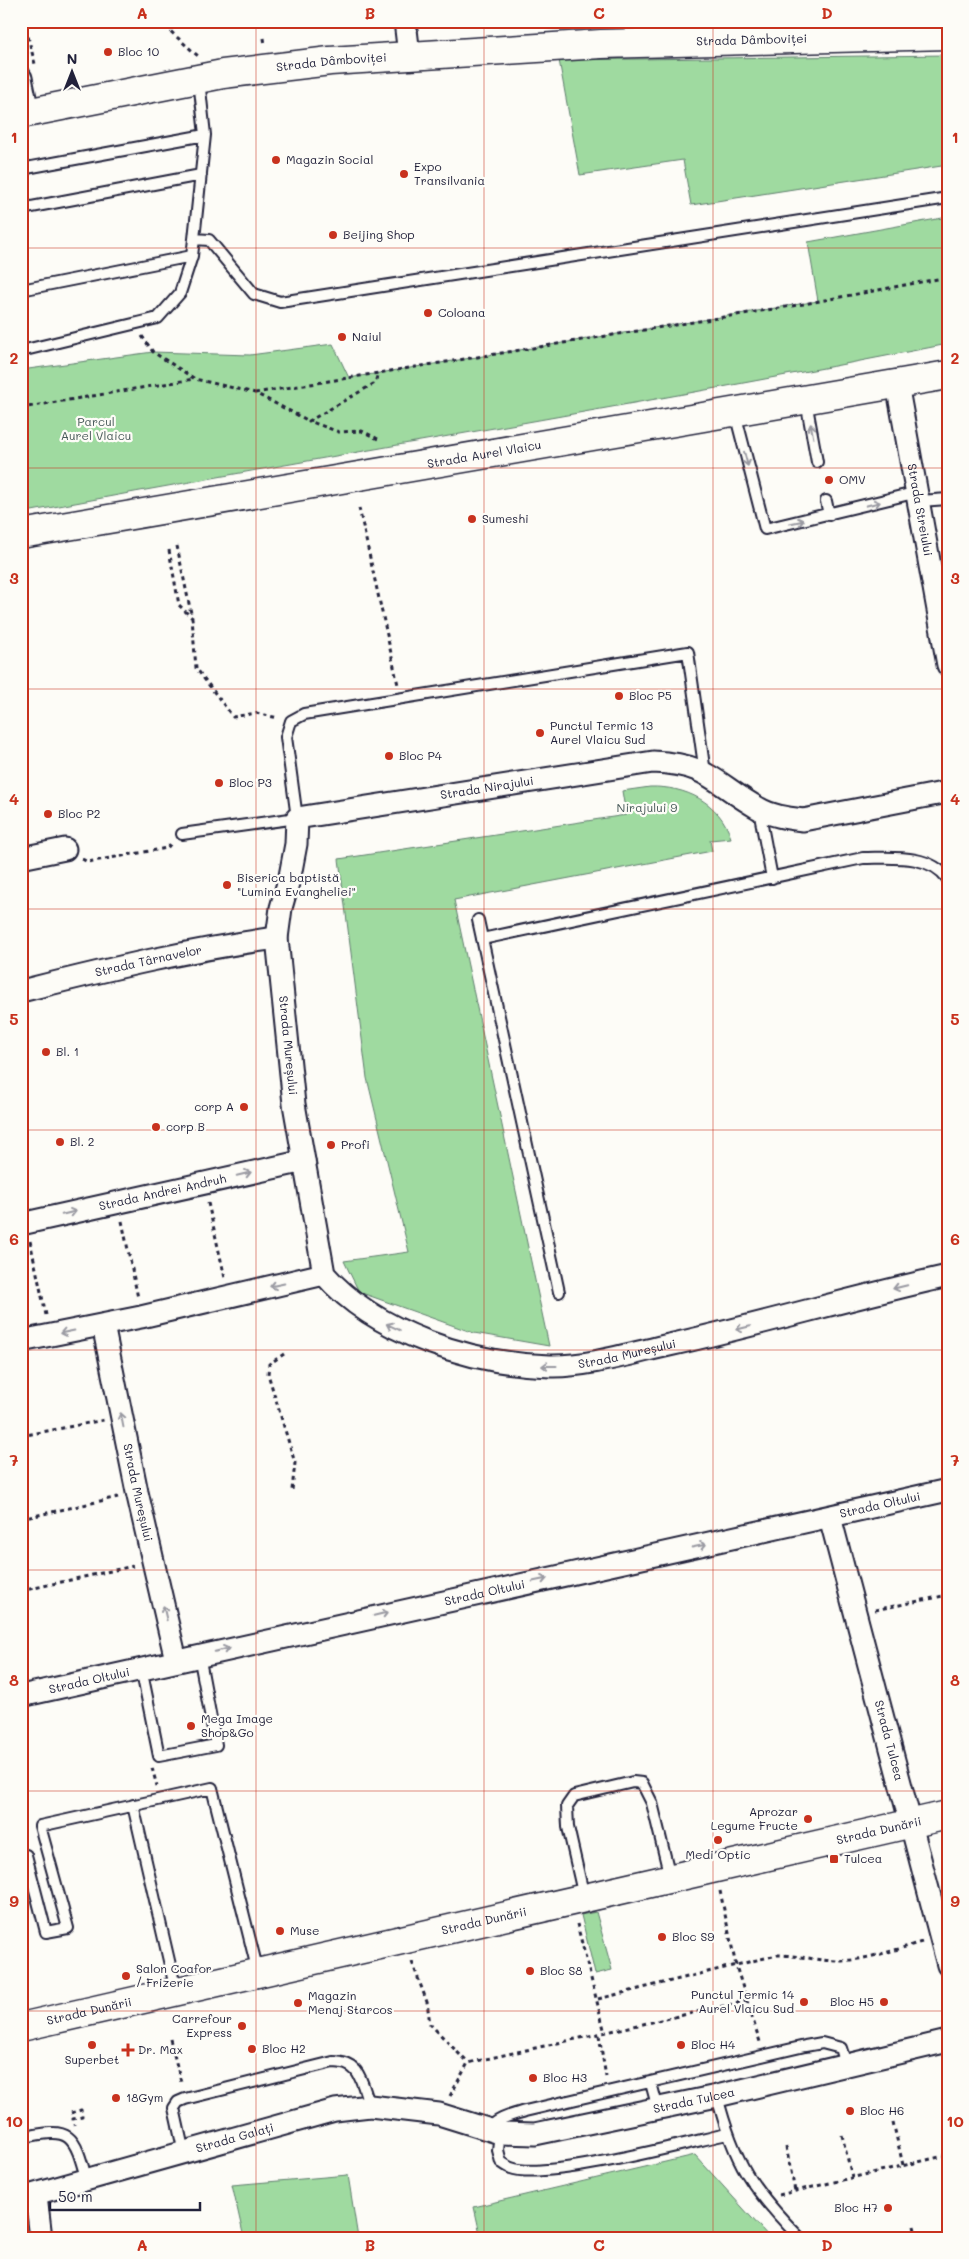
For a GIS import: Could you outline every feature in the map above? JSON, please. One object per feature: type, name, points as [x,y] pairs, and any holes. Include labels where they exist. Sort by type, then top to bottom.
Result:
[{"type":"street","points":[[405,21],[409,55]]},
{"type":"street","name":"Strada Dâmboviței","points":[[25,113],[211,76],[323,62],[645,32],[948,35]]},
{"type":"street","points":[[21,78],[25,113]]},
{"type":"street","name":"Strada Aurel Vlaicu","points":[[21,534],[948,375]]},
{"type":"street","name":"Strada Streiului","points":[[897,384],[948,665]]},
{"type":"street","name":"Strada Nirajului","points":[[297,818],[653,762],[676,762],[705,772],[758,808],[779,816],[802,820],[948,792]]},
{"type":"street","name":"Strada Mureșului","points":[[297,818],[296,844],[281,908],[277,938],[286,1040],[324,1274],[356,1305],[376,1319],[401,1331],[448,1348],[499,1362],[551,1366],[603,1360],[754,1326],[948,1276]]},
{"type":"street","points":[[21,858],[65,848]]},
{"type":"street","name":"Strada Târnavelor","points":[[21,991],[157,958],[234,942],[277,938]]},
{"type":"street","name":"Strada Andrei Andruh","points":[[24,1223],[304,1160]]},
{"type":"street","points":[[21,1341],[103,1325],[324,1274]]},
{"type":"street","name":"Strada Mureșului","points":[[103,1325],[137,1492],[176,1660]]},
{"type":"street","name":"Strada Oltului","points":[[21,1696],[176,1660],[948,1490]]},
{"type":"street","name":"Strada Tulcea","points":[[830,1517],[948,1965]]},
{"type":"street","name":"Strada Dunării","points":[[21,2027],[948,1815]]},
{"type":"street","name":"Strada Tulcea","points":[[439,2114],[494,2131],[535,2134],[717,2096],[948,2041]]},
{"type":"street","name":"Strada Galați","points":[[41,2238],[28,2196],[335,2110],[370,2106],[439,2114]]},
{"type":"lane","points":[[21,351],[133,326],[158,318],[180,293],[192,256],[211,76]]},
{"type":"lane","points":[[21,169],[205,135]]},
{"type":"lane","points":[[21,209],[200,175]]},
{"type":"lane","points":[[194,239],[209,240],[254,294],[280,302],[948,198]]},
{"type":"lane","points":[[21,290],[192,256]]},
{"type":"lane","points":[[806,400],[817,462]]},
{"type":"lane","points":[[734,412],[765,529],[919,497],[948,499]]},
{"type":"lane","points":[[826,501],[829,515]]},
{"type":"lane","points":[[297,818],[286,737],[291,720],[304,714],[688,652],[705,772]]},
{"type":"lane","points":[[758,808],[772,878]]},
{"type":"lane","name":"Strada Nirajului","points":[[182,834],[297,818]]},
{"type":"lane","points":[[482,939],[862,858],[909,858],[940,868],[948,879]]},
{"type":"lane","points":[[478,920],[559,1292]]},
{"type":"lane","points":[[141,1668],[159,1756],[216,1745],[199,1655]]},
{"type":"lane","points":[[578,1899],[567,1806],[574,1796],[633,1782],[642,1783],[652,1803],[670,1878]]},
{"type":"lane","points":[[26,1855],[46,1932],[68,1928],[40,1826],[212,1788],[258,1973]]},
{"type":"lane","points":[[132,1805],[176,1991]]},
{"type":"lane","points":[[727,2134],[591,2163],[560,2168],[525,2170],[512,2168],[501,2162],[493,2124],[525,2111],[822,2043],[841,2048],[846,2064]]},
{"type":"lane","points":[[184,2153],[174,2108],[178,2102],[185,2099],[333,2062],[345,2062],[352,2065],[358,2075],[370,2106]]},
{"type":"lane","points":[[651,2083],[658,2109]]},
{"type":"lane","points":[[717,2096],[727,2134],[750,2182],[800,2238]]},
{"type":"lane","points":[[21,2138],[45,2132],[62,2133],[71,2139],[78,2148],[87,2181]]},
{"type":"path","points":[[159,21],[205,62],[211,76]]},
{"type":"path","points":[[255,393],[798,305],[948,277]]},
{"type":"path","points":[[133,326],[153,352],[195,379],[255,393],[309,421],[339,432],[362,431],[378,439]]},
{"type":"path","points":[[309,421],[375,383],[378,373]]},
{"type":"path","points":[[21,408],[195,379]]},
{"type":"path","points":[[359,508],[401,698]]},
{"type":"path","points":[[177,546],[192,618],[196,668],[233,716],[256,713],[291,720]]},
{"type":"path","points":[[168,550],[179,605],[192,618]]},
{"type":"path","points":[[65,848],[88,862],[167,848],[182,834]]},
{"type":"path","points":[[210,1212],[223,1268]]},
{"type":"path","points":[[24,1223],[50,1336]]},
{"type":"path","points":[[126,1234],[137,1291]]},
{"type":"path","points":[[284,1354],[269,1364],[268,1374],[295,1463],[292,1490]]},
{"type":"path","points":[[21,1436],[99,1421]]},
{"type":"path","points":[[21,1519],[137,1492]]},
{"type":"path","points":[[21,1591],[153,1561]]},
{"type":"path","points":[[855,1614],[948,1595]]},
{"type":"path","points":[[714,1867],[736,1966],[764,2057]]},
{"type":"path","points":[[578,1899],[606,2033],[598,2035]]},
{"type":"path","points":[[598,1999],[777,1955],[798,1955],[837,1961],[868,1958],[940,1936]]},
{"type":"path","points":[[405,1940],[427,2002],[430,2024],[468,2063]]},
{"type":"path","points":[[439,2114],[468,2063],[746,2001]]},
{"type":"path","points":[[598,2035],[610,2092]]},
{"type":"path","points":[[170,2039],[181,2082]]},
{"type":"path","points":[[71,2113],[81,2110],[82,2117],[73,2119]]},
{"type":"path","points":[[893,2122],[903,2165]]},
{"type":"path","points":[[842,2135],[852,2177]]},
{"type":"path","points":[[786,2147],[795,2191]]},
{"type":"path","points":[[764,2199],[948,2155]]},
{"type":"path","points":[[914,2226],[917,2238]]},
{"type":"green space","points":[[948,55],[948,165],[691,205],[683,160],[580,175],[559,60]]},
{"type":"green space","name":"Parcul Aurel Vlaicu","points":[[948,217],[948,344],[717,388],[21,513],[21,370],[153,352],[250,355],[333,344],[349,378],[818,301],[808,242]]},
{"type":"green space","name":"Nirajului 9","points":[[650,787],[676,789],[700,799],[719,815],[726,825],[731,838],[710,840],[712,851],[454,900],[549,1346],[474,1333],[359,1292],[344,1261],[409,1252],[367,1078],[339,859],[626,815],[622,791]]},
{"type":"green space","points":[[596,1912],[612,1970],[595,1974],[581,1915]]},
{"type":"green space","points":[[695,2155],[770,2238],[481,2238],[474,2207]]},
{"type":"green space","points":[[348,2175],[358,2238],[244,2238],[232,2185]]},
{"type":"place","name":"Bloc 10","points":[[108,52]]},
{"type":"place","name":"Magazin Social","points":[[276,160]]},
{"type":"place","name":"Expo Transilvania","points":[[404,174]]},
{"type":"place","name":"Beijing Shop","points":[[333,235]]},
{"type":"place","name":"Coloana","points":[[428,313]]},
{"type":"place","name":"Naiul","points":[[342,337]]},
{"type":"place","name":"OMV","points":[[829,480]]},
{"type":"place","name":"Sumeshi","points":[[472,519]]},
{"type":"place","name":"Bloc P5","points":[[619,696]]},
{"type":"place","name":"Punctul Termic 13 Aurel Vlaicu Sud","points":[[540,733]]},
{"type":"place","name":"Bloc P4","points":[[389,756]]},
{"type":"place","name":"Bloc P3","points":[[219,783]]},
{"type":"place","name":"Bloc P2","points":[[48,814]]},
{"type":"place","name":"Biserica baptistă \"Lumina Evangheliei\"","points":[[227,885]]},
{"type":"place","name":"Bl. 1","points":[[46,1052]]},
{"type":"place","name":"corp A","points":[[244,1107]]},
{"type":"place","name":"corp B","points":[[156,1127]]},
{"type":"place","name":"Bl. 2","points":[[60,1142]]},
{"type":"place","name":"Profi","points":[[331,1145]]},
{"type":"place","name":"Mega Image Shop&Go","points":[[191,1726]]},
{"type":"place","name":"Aprozar Legume Fructe","points":[[808,1819]]},
{"type":"place","name":"Medi Optic","points":[[718,1840]]},
{"type":"place","name":"Tulcea","points":[[834,1859]]},
{"type":"place","name":"Muse","points":[[280,1931]]},
{"type":"place","name":"Bloc S9","points":[[662,1937]]},
{"type":"place","name":"Bloc S8","points":[[530,1971]]},
{"type":"place","name":"Salon Coafor / Frizerie","points":[[126,1976]]},
{"type":"place","name":"Punctul Termic 14 Aurel Vlaicu Sud","points":[[804,2002]]},
{"type":"place","name":"Bloc H5","points":[[884,2002]]},
{"type":"place","name":"Magazin Menaj Starcos","points":[[298,2003]]},
{"type":"place","name":"Carrefour Express","points":[[242,2026]]},
{"type":"place","name":"Superbet","points":[[92,2045]]},
{"type":"place","name":"Bloc H4","points":[[681,2045]]},
{"type":"place","name":"Bloc H2","points":[[252,2049]]},
{"type":"place","name":"Dr. Max","points":[[128,2050]]},
{"type":"place","name":"Bloc H3","points":[[533,2078]]},
{"type":"place","name":"18Gym","points":[[116,2098]]},
{"type":"place","name":"Bloc H6","points":[[850,2111]]},
{"type":"place","name":"Bloc H7","points":[[888,2208]]}]
